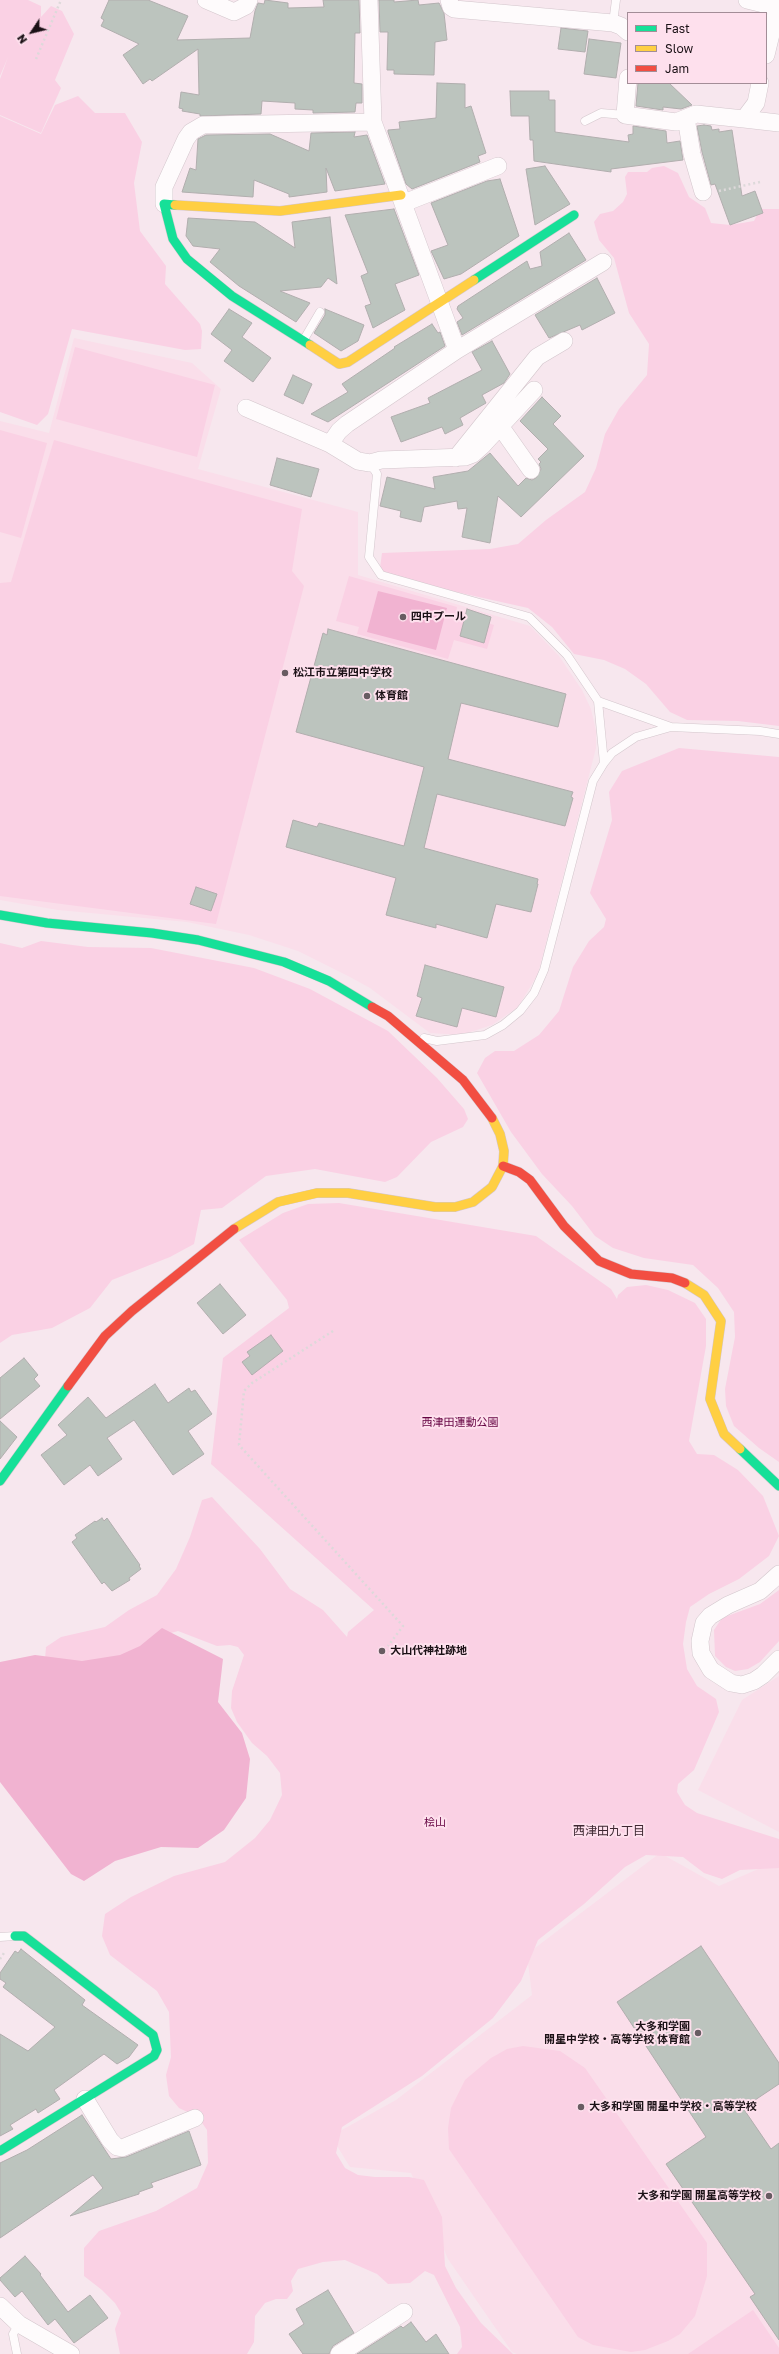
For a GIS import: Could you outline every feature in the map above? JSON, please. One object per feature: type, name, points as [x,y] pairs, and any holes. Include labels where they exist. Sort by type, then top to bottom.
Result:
[{"type":"street","points":[[206,0],[234,12],[246,6],[249,0]]},
{"type":"street","points":[[369,0],[372,122],[403,199],[457,350]]},
{"type":"street","points":[[449,0],[450,7],[454,9],[613,23],[621,26],[627,31]]},
{"type":"street","points":[[747,0],[778,4],[767,51]]},
{"type":"street","points":[[628,84],[625,116],[676,122],[696,114],[779,123]]},
{"type":"street","points":[[744,119],[756,103],[760,84]]},
{"type":"street","points":[[686,118],[692,154],[703,192]]},
{"type":"street","points":[[372,122],[203,125],[191,132],[186,139],[164,187],[164,204],[173,239],[187,259],[232,296],[335,362],[343,364],[440,303],[574,215]]},
{"type":"street","points":[[164,204],[280,211],[403,199],[498,166]]},
{"type":"street","points":[[330,444],[339,431],[347,424],[457,350],[603,262]]},
{"type":"street","points":[[456,458],[537,357],[564,341]]},
{"type":"street","points":[[246,408],[330,444],[358,461],[370,463],[381,460],[456,458],[473,454],[534,390]]},
{"type":"street","points":[[500,426],[531,470]]},
{"type":"street","points":[[0,915],[47,923],[152,933],[198,940],[243,950],[284,962],[329,981],[382,1012],[413,1035],[445,1062],[480,1099],[500,1134],[504,1151],[502,1166],[492,1187],[484,1195],[473,1202],[455,1207],[435,1207],[348,1193],[317,1193],[278,1202],[252,1216],[231,1231],[132,1311],[105,1336],[0,1481]]},
{"type":"street","points":[[502,1166],[520,1172],[530,1180],[564,1226],[599,1261],[631,1274],[672,1278],[689,1284],[704,1295],[721,1321],[721,1332],[710,1399],[716,1418],[724,1434],[779,1486]]},
{"type":"street","points":[[779,1574],[760,1591],[728,1605],[710,1616],[704,1623],[700,1641],[701,1653],[711,1670],[731,1683],[742,1684],[754,1681],[763,1675],[779,1659]]},
{"type":"street","points":[[0,2151],[154,2056],[157,2050],[157,2042],[153,2035],[24,1936],[15,1936]]},
{"type":"street","points":[[85,2099],[110,2140],[117,2147],[122,2148],[195,2118]]},
{"type":"street","points":[[0,2306],[19,2324],[71,2354]]},
{"type":"street","points":[[339,2354],[404,2312]]},
{"type":"lane","points":[[613,23],[616,0]]},
{"type":"lane","points":[[586,121],[601,113],[625,116]]},
{"type":"lane","points":[[303,341],[320,312]]},
{"type":"lane","points":[[370,463],[377,474],[369,557],[380,575],[529,617],[567,655],[598,701],[604,762]]},
{"type":"lane","points":[[598,701],[671,727],[760,731],[779,734]]},
{"type":"lane","points":[[413,1035],[437,1041],[486,1035],[503,1025],[520,1011],[534,993],[544,970],[592,781],[604,762],[612,753],[636,738],[671,727]]},
{"type":"lane","points":[[0,1937],[15,1936]]},
{"type":"lane","points":[[18,2354],[13,2334],[19,2324]]},
{"type":"path","points":[[36,59],[62,0]]},
{"type":"path","points":[[703,192],[710,194],[760,182]]},
{"type":"path","points":[[333,1331],[252,1383],[244,1391],[239,1445],[403,1626],[388,1646]]},
{"type":"shaded area","name":"松江市立第四中学校","points":[[74,338],[192,363],[221,389],[198,469],[358,512],[358,575],[530,626],[559,656],[582,690],[591,709],[596,731],[596,748],[538,974],[518,1007],[492,1025],[461,1035],[430,1033],[370,988],[350,977],[298,951],[249,935],[187,922],[58,910],[0,900],[0,421],[49,433]]},
{"type":"shaded area","points":[[378,591],[447,608],[436,650],[367,632]]},
{"type":"shaded area","points":[[162,1628],[223,1659],[218,1702],[242,1733],[250,1759],[246,1798],[224,1830],[198,1848],[161,1847],[115,1861],[84,1881],[71,1874],[0,1782],[0,1662],[35,1655],[82,1661],[120,1655],[140,1646]]},
{"type":"shaded area","points":[[779,1676],[779,1832],[698,1790],[742,1700]]},
{"type":"shaded area","name":"大多和学園 開星中学校・高等学校","points":[[660,1853],[719,1886],[779,1860],[779,2354],[517,2354],[512,2352],[448,2259],[411,2173],[350,2167],[331,2136],[396,2100],[532,1995],[527,1954]]},
{"type":"green space","points":[[0,0],[28,0],[41,6],[41,17],[51,6],[62,11],[74,34],[55,80],[61,88],[41,133],[0,115],[0,79],[8,57],[0,76]]},
{"type":"green space","points":[[78,96],[95,113],[125,113],[142,142],[134,183],[140,231],[166,266],[165,284],[200,324],[202,331],[201,349],[185,350],[72,329],[48,414],[37,425],[0,412],[0,116],[41,134],[55,105]]},
{"type":"green space","points":[[664,166],[678,173],[689,197],[705,208],[711,223],[730,225],[754,221],[760,209],[779,209],[779,726],[738,721],[687,720],[670,712],[646,684],[625,669],[604,660],[574,654],[552,627],[528,608],[416,583],[383,573],[380,568],[382,553],[490,549],[518,544],[546,520],[585,492],[596,468],[605,434],[619,409],[647,375],[649,344],[629,313],[614,258],[599,240],[594,222],[600,214],[613,211],[623,202],[627,194],[625,177],[628,172],[647,172],[652,168]]},
{"type":"green space","points":[[75,347],[215,385],[197,457],[56,419]]},
{"type":"green space","points":[[0,430],[47,443],[21,538],[0,532]]},
{"type":"green space","points":[[54,440],[302,509],[292,571],[304,586],[216,924],[0,896],[0,583],[11,582]]},
{"type":"green space","name":"四中プール","points":[[349,576],[457,607],[456,613],[494,625],[487,649],[454,640],[448,659],[357,634],[359,627],[336,621]]},
{"type":"green space","points":[[679,748],[779,757],[779,1462],[759,1448],[734,1426],[726,1406],[725,1389],[735,1337],[734,1312],[718,1288],[693,1265],[644,1258],[613,1248],[595,1236],[572,1206],[542,1174],[511,1132],[477,1073],[485,1058],[495,1051],[514,1051],[539,1035],[559,1011],[573,967],[589,941],[604,927],[606,919],[590,893],[612,820],[609,792],[622,771]]},
{"type":"green space","points":[[41,941],[88,947],[151,948],[254,968],[310,989],[388,1031],[437,1078],[464,1109],[468,1119],[463,1127],[431,1142],[397,1177],[385,1182],[315,1169],[266,1176],[222,1208],[201,1210],[194,1244],[170,1257],[112,1280],[90,1308],[52,1328],[12,1335],[0,1343],[0,943],[22,948]]},
{"type":"green space","name":"桧山","points":[[339,1203],[536,1236],[611,1289],[617,1299],[618,1295],[627,1287],[646,1285],[668,1290],[695,1303],[706,1319],[706,1346],[689,1441],[697,1454],[714,1455],[738,1470],[763,1496],[779,1536],[769,1556],[739,1579],[709,1594],[690,1607],[683,1644],[687,1669],[697,1686],[716,1699],[719,1712],[694,1770],[678,1784],[677,1792],[685,1805],[697,1813],[779,1839],[779,1868],[740,1870],[722,1879],[704,1873],[683,1857],[646,1855],[625,1867],[584,1904],[538,1940],[521,1981],[493,2018],[422,2076],[342,2127],[336,2153],[345,2168],[358,2175],[375,2177],[409,2177],[424,2180],[442,2217],[445,2266],[456,2288],[481,2323],[513,2354],[457,2354],[462,2347],[460,2327],[434,2275],[425,2271],[410,2283],[388,2284],[377,2274],[345,2260],[323,2262],[298,2269],[291,2281],[293,2291],[287,2299],[276,2299],[265,2303],[255,2316],[254,2342],[247,2354],[120,2354],[115,2329],[121,2313],[115,2303],[102,2290],[84,2276],[84,2248],[99,2231],[156,2211],[197,2188],[208,2163],[207,2130],[198,2117],[179,2108],[169,2096],[166,2075],[171,2057],[169,2012],[157,1991],[110,1955],[102,1936],[105,1914],[131,1897],[174,1876],[225,1862],[255,1838],[270,1820],[282,1795],[280,1773],[267,1756],[252,1743],[237,1722],[231,1708],[232,1691],[244,1655],[238,1647],[230,1645],[217,1646],[178,1631],[164,1635],[125,1658],[86,1664],[45,1659],[46,1647],[61,1637],[105,1627],[129,1610],[157,1595],[176,1569],[190,1537],[202,1500],[212,1497],[260,1549],[290,1589],[323,1610],[347,1637],[348,1632],[374,1610],[211,1464],[223,1358],[289,1308],[287,1300],[239,1240],[283,1213],[308,1204]]},
{"type":"green space","points":[[779,1590],[779,1641],[760,1662],[748,1669],[735,1671],[726,1667],[715,1656],[714,1630],[722,1618],[760,1604]]},
{"type":"green space","points":[[523,2046],[560,2051],[585,2068],[707,2243],[707,2276],[695,2316],[680,2334],[668,2341],[645,2350],[631,2352],[593,2345],[578,2337],[449,2149],[448,2128],[451,2108],[465,2080],[491,2058],[507,2049]]},
{"type":"green space","points":[[753,2310],[779,2348],[779,2354],[688,2354]]},
{"type":"building","points":[[109,0],[148,0],[188,16],[177,40],[250,38],[258,3],[264,4],[265,0],[288,3],[288,8],[324,7],[323,0],[359,0],[360,33],[355,33],[354,83],[362,84],[362,103],[356,103],[355,112],[313,113],[313,110],[295,109],[295,103],[262,101],[261,114],[200,116],[200,114],[182,111],[183,109],[179,108],[181,92],[199,95],[198,49],[152,81],[150,79],[143,84],[123,55],[139,44],[101,26],[104,20],[101,18]]},
{"type":"building","points":[[379,0],[394,0],[394,2],[418,0],[419,5],[439,3],[444,13],[447,40],[435,42],[434,75],[394,74],[394,70],[387,70],[388,32],[380,32]]},
{"type":"building","points":[[561,28],[588,31],[585,52],[558,49]]},
{"type":"building","points":[[589,39],[621,43],[616,78],[584,74]]},
{"type":"building","points":[[437,83],[465,84],[465,108],[471,106],[486,153],[478,156],[480,162],[412,189],[406,184],[388,130],[400,129],[399,122],[436,118]]},
{"type":"building","points":[[638,84],[670,84],[692,105],[681,109],[663,107],[663,110],[636,106]]},
{"type":"building","points":[[510,91],[549,91],[549,100],[555,100],[555,132],[629,142],[628,135],[633,134],[633,126],[666,131],[667,143],[680,141],[683,160],[611,169],[611,172],[534,161],[533,140],[530,140],[529,116],[511,116]]},
{"type":"building","points":[[697,126],[711,126],[712,130],[719,129],[719,132],[732,130],[742,196],[755,191],[763,213],[730,225],[715,184],[711,185],[702,152]]},
{"type":"building","points":[[355,132],[354,137],[367,135],[385,184],[335,191],[326,168],[327,192],[289,197],[289,194],[254,180],[253,197],[182,192],[190,168],[196,170],[198,139],[206,135],[270,134],[309,151],[311,133]]},
{"type":"building","points":[[545,166],[570,204],[535,225],[526,169]]},
{"type":"building","points":[[500,179],[519,236],[461,274],[444,279],[431,251],[448,245],[431,203],[487,181]]},
{"type":"building","points":[[394,209],[419,275],[395,284],[405,310],[373,328],[365,306],[371,304],[361,276],[368,273],[345,215]]},
{"type":"building","points":[[330,217],[337,284],[328,278],[321,287],[280,291],[310,303],[296,322],[239,286],[210,262],[220,249],[193,246],[186,236],[188,218],[255,222],[295,248],[292,222]]},
{"type":"building","points":[[569,233],[586,260],[462,335],[457,322],[463,318],[457,309],[458,306],[527,261],[530,269],[542,266],[540,252]]},
{"type":"building","points":[[597,278],[615,313],[582,330],[580,325],[549,338],[535,315]]},
{"type":"building","points":[[229,309],[252,323],[242,337],[271,358],[253,382],[224,361],[232,350],[211,334]]},
{"type":"building","points":[[325,309],[364,325],[358,341],[341,351],[314,333],[325,315]]},
{"type":"building","points":[[432,324],[438,333],[440,332],[445,346],[328,422],[311,414],[348,392],[342,384],[395,348],[394,347]]},
{"type":"building","points":[[492,341],[510,374],[504,383],[482,395],[486,403],[460,418],[463,425],[445,434],[442,427],[401,442],[391,417],[430,403],[428,398],[482,370],[472,352]]},
{"type":"building","points":[[293,375],[312,384],[303,404],[284,395]]},
{"type":"building","points":[[542,397],[561,416],[553,424],[584,456],[521,517],[498,496],[490,543],[462,537],[467,508],[458,509],[457,501],[424,507],[421,522],[400,517],[401,511],[380,506],[387,477],[435,489],[433,477],[468,471],[490,453],[518,486],[526,478],[532,480],[536,478],[541,469],[539,464],[541,462],[538,459],[548,449],[520,421]]},
{"type":"building","points":[[277,458],[319,469],[311,497],[270,485]]},
{"type":"building","points":[[467,609],[491,617],[484,643],[460,636]]},
{"type":"building","points":[[328,629],[566,694],[558,727],[461,703],[448,759],[573,792],[571,797],[573,798],[565,826],[437,794],[424,848],[538,879],[531,912],[496,904],[487,938],[436,924],[436,928],[386,915],[396,878],[286,847],[293,820],[317,827],[319,823],[404,846],[424,767],[296,732],[323,633],[327,635]]},
{"type":"building","points":[[196,887],[217,894],[211,911],[190,904]]},
{"type":"building","points":[[425,965],[504,987],[496,1017],[462,1008],[457,1027],[416,1016],[422,998],[417,996]]},
{"type":"building","points":[[220,1284],[246,1315],[223,1334],[197,1303]]},
{"type":"building","points":[[271,1335],[283,1351],[252,1375],[242,1362],[250,1356],[247,1352]]},
{"type":"building","points":[[24,1358],[38,1375],[34,1379],[40,1386],[0,1419],[0,1378]]},
{"type":"building","points":[[155,1384],[168,1403],[189,1388],[191,1392],[195,1390],[212,1414],[188,1431],[204,1454],[173,1475],[134,1420],[107,1438],[122,1459],[98,1476],[90,1465],[64,1485],[41,1455],[67,1435],[58,1425],[88,1397],[106,1418]]},
{"type":"building","points":[[0,1421],[17,1437],[0,1459]]},
{"type":"building","points":[[102,1518],[104,1521],[107,1518],[140,1565],[139,1566],[141,1569],[129,1578],[130,1580],[112,1591],[104,1582],[102,1584],[72,1542],[77,1538],[75,1535]]},
{"type":"building","points":[[701,1946],[779,2063],[779,2084],[743,2108],[771,2149],[779,2143],[779,2340],[750,2297],[755,2294],[666,2164],[706,2137],[617,2002]]},
{"type":"building","points":[[21,1949],[85,2000],[82,2005],[138,2045],[129,2057],[117,2064],[104,2054],[54,2090],[60,2099],[38,2113],[36,2109],[10,2125],[13,2129],[0,2136],[0,2034],[28,2051],[55,2027],[3,1987],[6,1983],[0,1979],[0,1973],[15,1951],[18,1953]]},
{"type":"building","points":[[82,2115],[111,2159],[126,2157],[189,2131],[201,2165],[151,2183],[153,2187],[139,2192],[139,2194],[70,2216],[103,2188],[93,2175],[0,2238],[0,2163],[27,2150]]},
{"type":"building","points":[[25,2256],[41,2274],[40,2275],[68,2312],[90,2295],[108,2318],[74,2343],[55,2319],[48,2325],[22,2291],[15,2297],[0,2280],[0,2278]]},
{"type":"building","points":[[328,2290],[354,2333],[333,2346],[329,2354],[303,2354],[289,2334],[304,2324],[296,2309]]},
{"type":"building","points":[[411,2322],[426,2342],[436,2334],[449,2354],[357,2354],[401,2326],[403,2328]]},
{"type":"traffic: fast","points":[[175,205],[164,204],[173,239],[187,259],[232,296],[310,345]]},
{"type":"traffic: fast","points":[[474,280],[574,215]]},
{"type":"traffic: fast","points":[[0,915],[47,923],[152,933],[198,940],[284,962],[329,981],[372,1007]]},
{"type":"traffic: fast","points":[[0,1481],[68,1386]]},
{"type":"traffic: fast","points":[[740,1449],[779,1486]]},
{"type":"traffic: fast","points":[[0,2151],[154,2056],[157,2050],[153,2035],[24,1936],[15,1936]]},
{"type":"traffic: slow","points":[[175,205],[280,211],[401,195]]},
{"type":"traffic: slow","points":[[310,345],[339,364],[348,362],[474,280]]},
{"type":"traffic: slow","points":[[234,1229],[278,1202],[317,1193],[348,1193],[435,1207],[455,1207],[473,1202],[492,1187],[503,1166],[504,1151],[500,1134],[492,1118]]},
{"type":"traffic: slow","points":[[685,1283],[704,1295],[721,1321],[710,1399],[724,1434],[740,1449]]},
{"type":"traffic: jam","points":[[372,1007],[388,1016],[463,1080],[492,1118]]},
{"type":"traffic: jam","points":[[503,1166],[519,1172],[530,1180],[564,1226],[599,1261],[631,1274],[672,1278],[685,1283]]},
{"type":"traffic: jam","points":[[68,1386],[105,1336],[132,1311],[234,1229]]},
{"type":"place","name":"四中プール","points":[[403,617]]},
{"type":"place","name":"松江市立第四中学校","points":[[285,673]]},
{"type":"place","name":"体育館","points":[[367,696]]},
{"type":"place","name":"大山代神社跡地","points":[[382,1651]]},
{"type":"place","name":"大多和学園 開星中学校・高等学校 体育館","points":[[698,2033]]},
{"type":"place","name":"大多和学園 開星中学校・高等学校","points":[[581,2107]]},
{"type":"place","name":"大多和学園 開星高等学校","points":[[769,2196]]},
{"type":"district","name":"西津田九丁目","points":[[609,1831]]},
{"type":"park label","name":"西津田運動公園","points":[[460,1423]]}]
